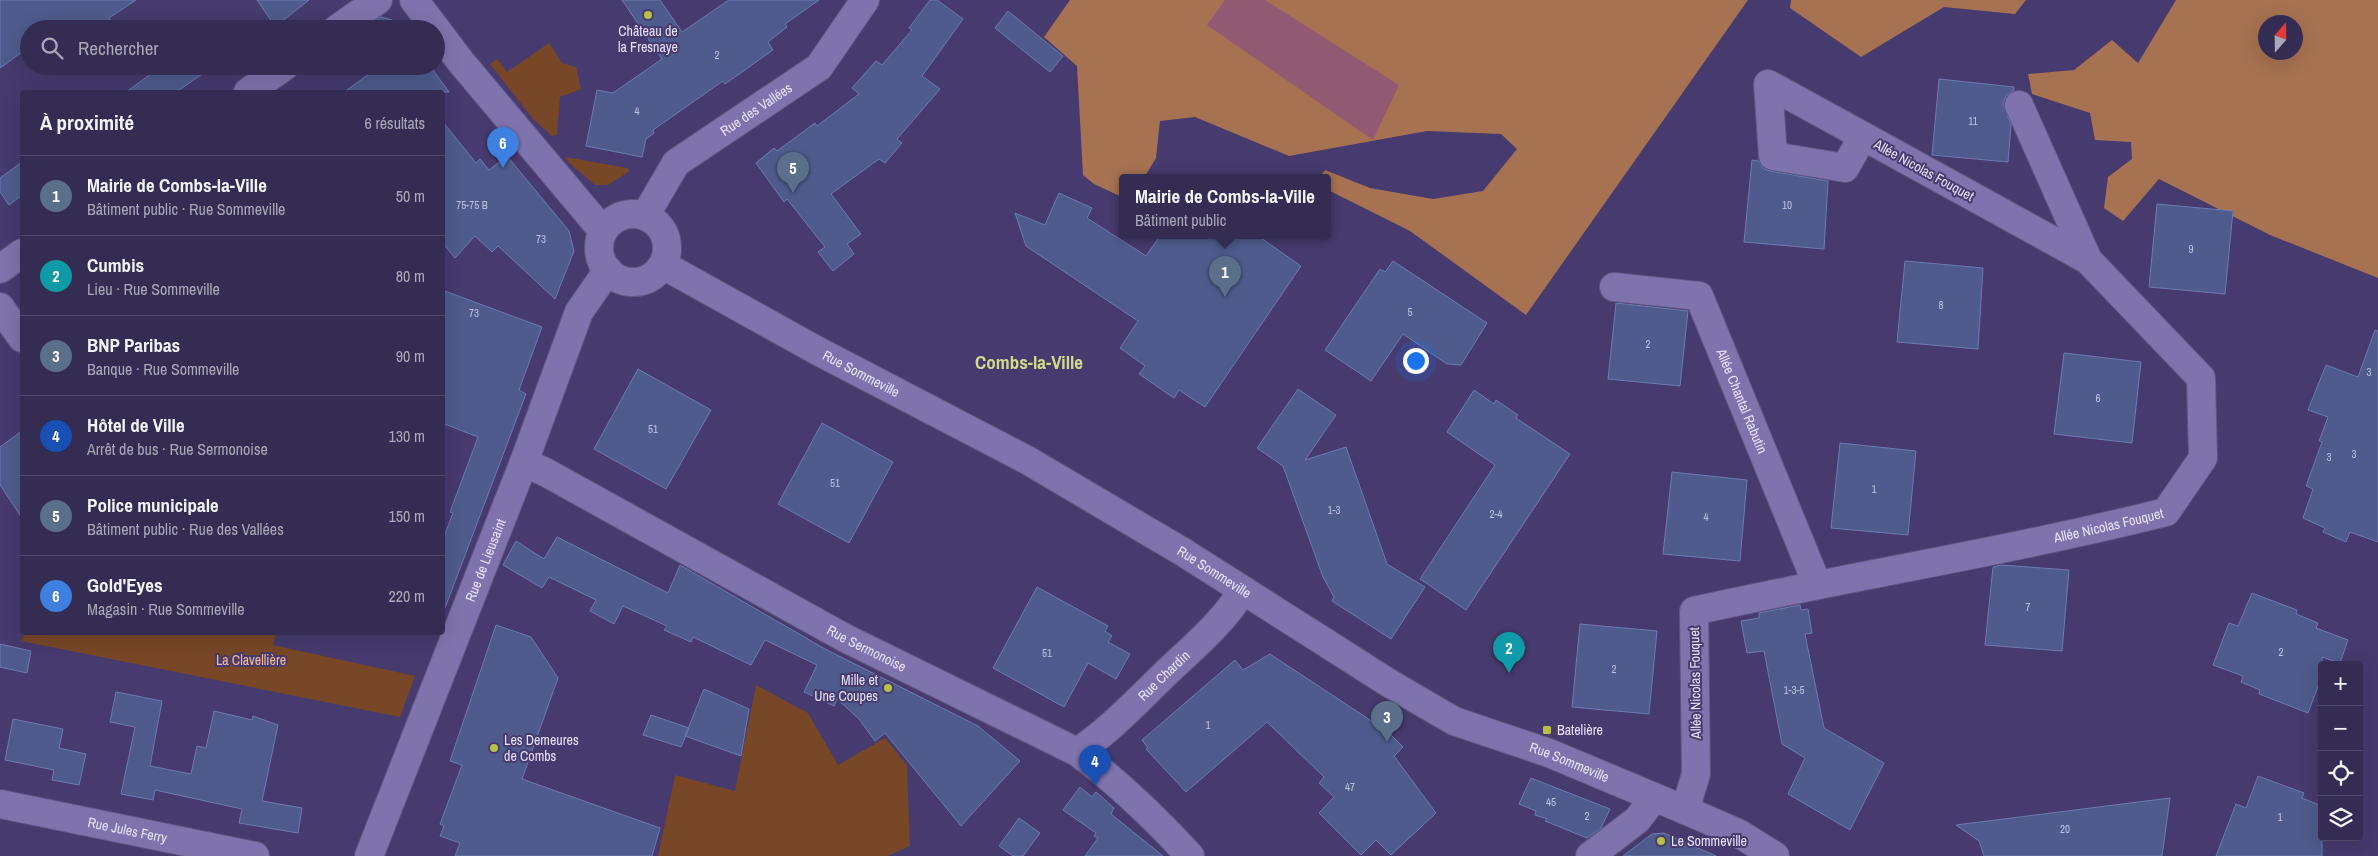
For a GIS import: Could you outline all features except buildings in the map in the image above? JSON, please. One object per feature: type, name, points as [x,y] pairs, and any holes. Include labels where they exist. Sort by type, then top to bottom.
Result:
[{"type":"street","points":[[350,20],[378,0]]},
{"type":"street","points":[[414,0],[429,20]]},
{"type":"street","name":"Rue des Vallées","points":[[646,216],[676,163],[819,67],[865,0]]},
{"type":"street","points":[[445,41],[603,231]]},
{"type":"street","points":[[251,90],[272,75]]},
{"type":"street","points":[[2019,105],[2088,260]]},
{"type":"street","name":"Allée Nicolas Fouquet","points":[[1685,810],[1696,774],[1694,612],[1817,584],[2094,530],[2166,512],[2203,458],[2201,378],[2088,260],[1863,136]]},
{"type":"street","points":[[626,214],[646,216],[656,222],[663,231],[667,242],[666,254],[662,265],[647,279],[636,282],[626,281],[608,270],[599,251],[603,231],[609,223],[626,214]]},
{"type":"street","points":[[0,269],[20,254]]},
{"type":"street","name":"Rue Sommeville","points":[[662,265],[816,350],[1027,460],[1183,552],[1454,721],[1549,753],[1685,810],[1738,833],[1775,856]]},
{"type":"street","name":"Rue de Lieusaint","points":[[370,856],[524,462],[579,312],[608,270]]},
{"type":"street","name":"Allée Chantal Rabutin","points":[[1614,286],[1699,296],[1817,584]]},
{"type":"street","points":[[0,308],[20,335]]},
{"type":"street","name":"Rue Sermonoise","points":[[524,462],[845,638],[1077,752],[1109,775],[1149,812],[1190,856]]},
{"type":"street","name":"Rue Chardin","points":[[1077,752],[1097,739],[1201,640],[1232,608],[1244,590]]},
{"type":"street","points":[[1590,856],[1637,820],[1654,798]]},
{"type":"street","name":"Rue Jules Ferry","points":[[0,804],[255,856]]},
{"type":"green space","points":[[549,43],[562,63],[576,67],[581,89],[560,97],[557,135],[552,136],[533,119],[490,64],[497,59],[507,72]]},
{"type":"green space","points":[[565,157],[627,168],[630,171],[608,185],[595,185],[568,162]]},
{"type":"green space","name":"La Clavellière","points":[[25,635],[276,635],[273,645],[415,676],[400,717],[21,641]]},
{"type":"green space","points":[[756,685],[808,713],[838,765],[885,738],[907,765],[910,846],[888,856],[658,856],[675,775],[735,791]]},
{"type":"shaded area","points":[[1070,0],[1748,0],[1526,315],[1410,231],[1331,192],[1331,174],[1322,174],[1325,170],[1370,188],[1433,199],[1483,191],[1517,149],[1501,134],[1427,131],[1289,156],[1195,117],[1160,121],[1156,158],[1146,174],[1119,174],[1119,196],[1094,184],[1083,175],[1077,66],[1044,37]]},
{"type":"shaded area","points":[[1225,0],[1265,0],[1399,85],[1373,140],[1207,25]]},
{"type":"shaded area","points":[[1791,0],[2026,0],[2015,14],[1944,7],[1861,57],[1790,8]]},
{"type":"shaded area","points":[[2176,0],[2378,0],[2378,278],[2270,235],[2159,179],[2123,221],[2104,208],[2108,177],[2132,159],[2131,142],[2095,140],[2090,113],[2032,94],[2028,74],[2074,70],[2112,40],[2138,63]]},
{"type":"place","name":"Château de la Fresnaye","points":[[648,15]]},
{"type":"place","name":"Gold'Eyes","points":[[503,168]]},
{"type":"place","name":"Police municipale","points":[[793,193]]},
{"type":"place","name":"Mairie de Combs-la-Ville","points":[[1225,297]]},
{"type":"place","name":"Cumbis","points":[[1509,673]]},
{"type":"place","name":"Mille et Une Coupes","points":[[888,688]]},
{"type":"place","name":"Batelière","points":[[1547,730]]},
{"type":"place","name":"BNP Paribas","points":[[1387,742]]},
{"type":"place","name":"Les Demeures de Combs","points":[[494,748]]},
{"type":"place","name":"Hôtel de Ville","points":[[1095,786]]},
{"type":"place","name":"Le Sommeville","points":[[1661,841]]},
{"type":"district","name":"Combs-la-Ville","points":[[1029,362]]}]
